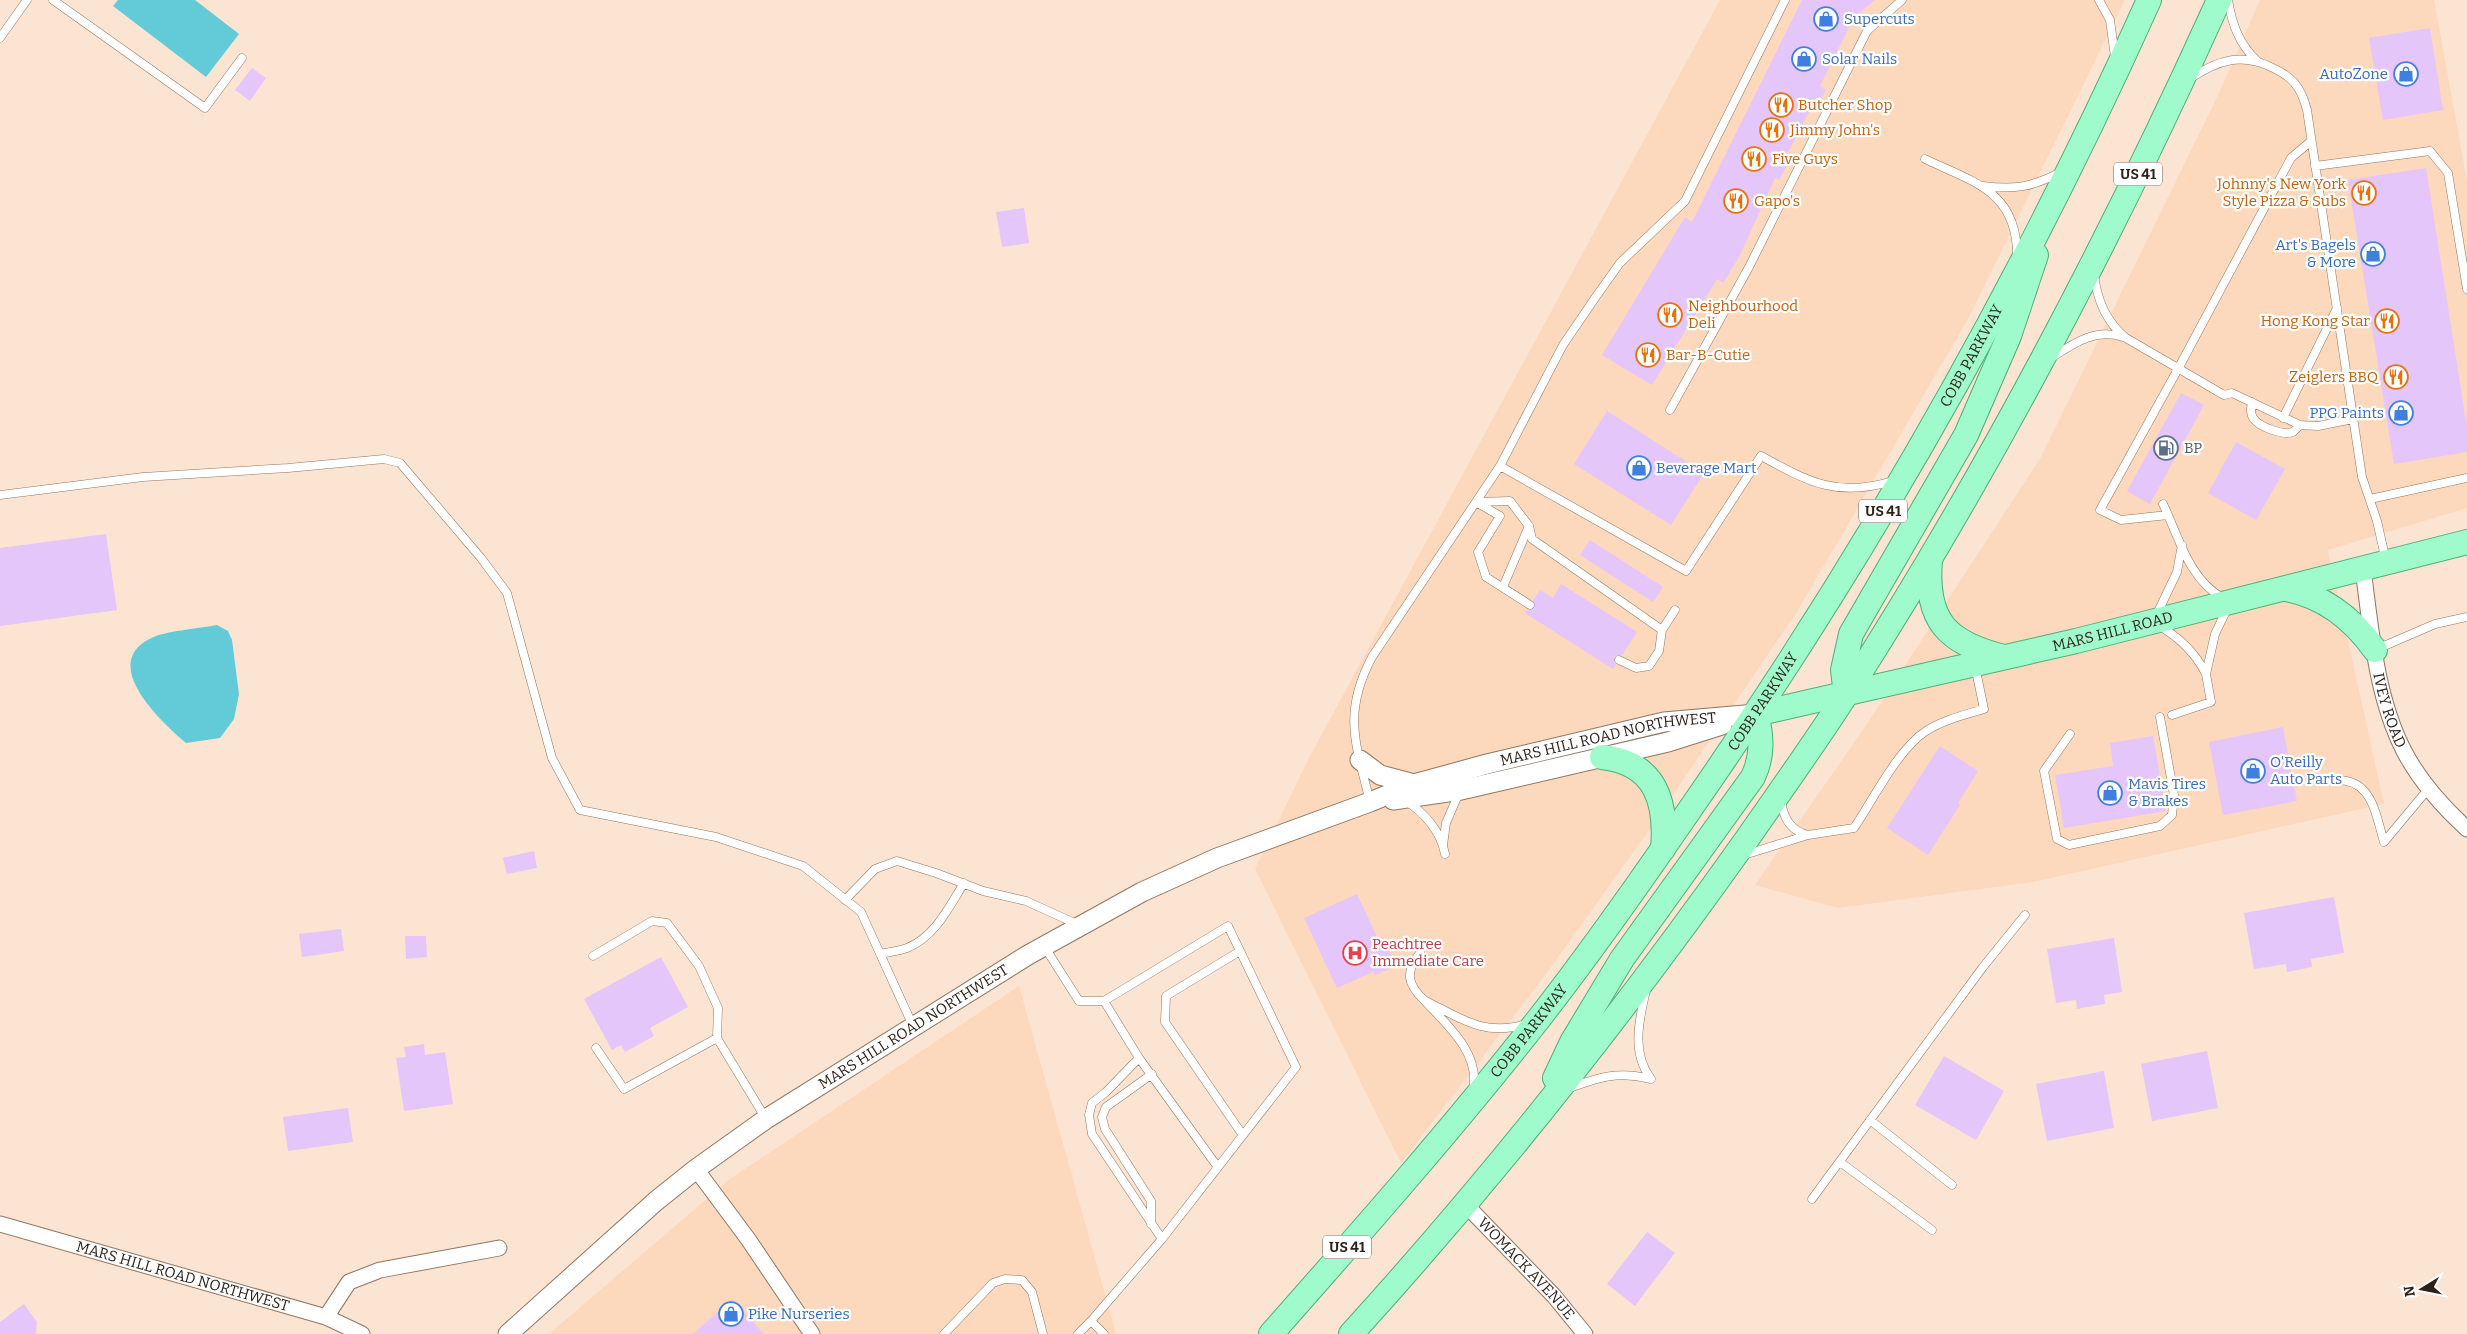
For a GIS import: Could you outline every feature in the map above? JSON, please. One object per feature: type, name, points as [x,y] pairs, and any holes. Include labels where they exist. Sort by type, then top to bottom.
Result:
[{"type":"main road","name":"COBB PARKWAY","points":[[1271,1334],[1470,1105],[1539,1018],[1663,849],[1756,714],[1904,476],[2018,267],[2071,165],[2116,75],[2149,0]]},
{"type":"main road","name":"US 41","points":[[1351,1334],[1465,1204],[1650,972],[1729,864],[1846,695],[1931,556],[2039,366],[2180,86],[2219,0]]},
{"type":"main road","points":[[1846,695],[1843,670],[1851,634],[1966,435],[1988,387],[2028,281],[2050,205]]},
{"type":"main road","name":"MARS HILL ROAD","points":[[1756,714],[2006,658],[2467,542]]},
{"type":"main road","points":[[1931,556],[1929,587],[1938,618],[1946,629],[1968,645],[2006,658]]},
{"type":"main road","points":[[2286,589],[2310,594],[2323,601],[2353,624],[2375,650]]},
{"type":"main road","points":[[1547,1103],[1572,1042],[1618,966],[1753,777],[1758,767],[1761,745],[1756,714]]},
{"type":"main road","points":[[1602,758],[1626,762],[1650,780],[1658,791],[1662,807],[1663,849]]},
{"type":"street","name":"IVEY ROAD","points":[[2363,569],[2375,650],[2386,700],[2403,750],[2429,788],[2467,828]]},
{"type":"street","name":"MARS HILL ROAD NORTHWEST","points":[[1370,802],[1461,790],[1602,758],[1668,742],[1756,714]]},
{"type":"street","name":"MARS HILL ROAD NORTHWEST","points":[[508,1334],[656,1201],[696,1169],[766,1119],[1044,945],[1142,892],[1217,858],[1414,784],[1488,764],[1664,722],[1756,714]]},
{"type":"street","points":[[1360,760],[1380,775],[1414,784]]},
{"type":"street","points":[[696,1169],[748,1239],[812,1334]]},
{"type":"street","name":"WOMACK AVENUE","points":[[1465,1204],[1554,1296],[1585,1334]]},
{"type":"street","name":"MARS HILL ROAD NORTHWEST","points":[[0,1224],[326,1317],[362,1334]]},
{"type":"street","points":[[326,1317],[349,1282],[380,1270],[499,1248]]},
{"type":"lane","points":[[0,38],[27,0]]},
{"type":"lane","points":[[53,0],[205,108],[242,58]]},
{"type":"lane","points":[[1370,802],[1353,726],[1353,705],[1360,680],[1372,657],[1500,466],[1564,345],[1595,298],[1620,263],[1685,201],[1785,0]]},
{"type":"lane","points":[[1670,410],[1749,267],[1867,31],[1902,0]]},
{"type":"lane","points":[[2099,0],[2110,20],[2116,75]]},
{"type":"lane","points":[[2228,0],[2237,35],[2247,51],[2257,61]]},
{"type":"lane","points":[[2180,86],[2212,66],[2246,58],[2286,74],[2296,83],[2302,94],[2307,110],[2312,141],[2362,477],[2387,562]]},
{"type":"lane","points":[[2168,515],[2121,520],[2100,510],[2291,158],[2312,141]]},
{"type":"lane","points":[[2315,166],[2430,151],[2448,174],[2467,289]]},
{"type":"lane","points":[[1924,159],[1983,186],[2003,204],[2009,213],[2015,235],[2018,267]]},
{"type":"lane","points":[[1983,186],[2011,188],[2033,185],[2071,165]]},
{"type":"lane","points":[[2094,260],[2095,282],[2099,300],[2110,322],[2126,338]]},
{"type":"lane","points":[[2283,418],[2337,308]]},
{"type":"lane","points":[[2039,366],[2080,339],[2092,336],[2116,335],[2126,338],[2224,394],[2232,393],[2300,425],[2318,426],[2354,420]]},
{"type":"lane","points":[[2252,402],[2252,414],[2255,421],[2280,433],[2293,432],[2300,425]]},
{"type":"lane","points":[[1500,466],[1686,571],[1761,456],[1806,480],[1822,486],[1862,488],[1877,486],[1904,476]]},
{"type":"lane","points":[[0,496],[143,477],[288,468],[384,459],[400,463],[480,558],[506,593],[552,758],[580,810],[716,837],[803,866],[861,912],[913,1026]]},
{"type":"lane","points":[[2370,499],[2467,478]]},
{"type":"lane","points":[[1476,502],[1510,501],[1529,526],[1532,539],[1662,630]]},
{"type":"lane","points":[[1476,502],[1500,516],[1478,552],[1486,576],[1530,605]]},
{"type":"lane","points":[[2163,504],[2182,546],[2202,581],[2211,591],[2231,602],[2215,634],[2206,674]]},
{"type":"lane","points":[[1503,587],[1529,526]]},
{"type":"lane","points":[[2172,715],[2210,702],[2206,674],[2199,660],[2178,638],[2153,622],[2172,585],[2181,561],[2182,546]]},
{"type":"lane","points":[[1619,660],[1636,668],[1648,666],[1660,651],[1662,630],[1675,610]]},
{"type":"lane","points":[[2375,650],[2435,624],[2467,617]]},
{"type":"lane","points":[[1729,864],[1754,851],[1808,835],[1854,828],[1907,747],[1925,731],[1946,721],[1984,709],[1975,665]]},
{"type":"lane","points":[[2070,734],[2044,771],[2057,839],[2069,844],[2160,826],[2172,815],[2174,795],[2160,717]]},
{"type":"lane","points":[[2326,782],[2347,780],[2356,783],[2363,789],[2374,806],[2384,842],[2429,788]]},
{"type":"lane","points":[[1782,789],[1782,808],[1788,823],[1801,833],[1808,835]]},
{"type":"lane","points":[[1445,854],[1444,845],[1449,814],[1461,790]]},
{"type":"lane","points":[[1402,799],[1424,817],[1444,845]]},
{"type":"lane","points":[[845,900],[874,869],[897,861],[983,891],[1026,901],[1078,925]]},
{"type":"lane","points":[[880,954],[907,948],[920,941],[937,926],[964,883]]},
{"type":"lane","points":[[1812,1199],[1983,967],[2025,914]]},
{"type":"lane","points":[[593,956],[652,921],[667,923],[698,966],[718,1008],[717,1038],[766,1119]]},
{"type":"lane","points":[[1044,945],[1079,1001],[1104,1001],[1228,926],[1296,1067],[1162,1239],[1078,1334]]},
{"type":"lane","points":[[1240,951],[1166,996],[1165,1022],[1242,1134]]},
{"type":"lane","points":[[1420,953],[1413,962],[1410,976],[1414,990],[1457,1036],[1469,1056],[1474,1075],[1470,1105]]},
{"type":"lane","points":[[1547,1103],[1601,1077],[1615,1074],[1651,1079],[1643,1069],[1638,1037],[1650,972]]},
{"type":"lane","points":[[1424,1000],[1475,1025],[1493,1029],[1517,1027],[1539,1018]]},
{"type":"lane","points":[[1104,1001],[1139,1058],[1217,1166]]},
{"type":"lane","points":[[596,1048],[624,1089],[717,1038]]},
{"type":"lane","points":[[1139,1058],[1106,1092],[1092,1103],[1089,1124],[1092,1134],[1162,1239]]},
{"type":"lane","points":[[1151,1225],[1151,1201],[1105,1129],[1102,1117],[1106,1107],[1152,1074]]},
{"type":"lane","points":[[1870,1120],[1952,1185]]},
{"type":"lane","points":[[1840,1162],[1932,1230]]},
{"type":"lane","points":[[944,1334],[993,1282],[1005,1279],[1022,1280],[1032,1292],[1043,1334]]},
{"type":"lane","points":[[1091,1321],[1104,1334]]},
{"type":"shaded area","points":[[1720,0],[2125,0],[1968,319],[1798,610],[1647,833],[1546,974],[1401,1163],[1255,869],[1310,756]]},
{"type":"shaded area","points":[[2260,0],[2434,0],[2467,181],[2467,508],[2328,550],[2384,804],[2033,882],[1838,908],[1755,885],[1867,724],[2041,457],[2220,91]]},
{"type":"shaded area","points":[[1019,986],[1116,1334],[549,1334],[730,1179]]},
{"type":"water","points":[[118,0],[195,0],[239,34],[206,77],[113,6]]},
{"type":"water","points":[[217,625],[228,631],[232,640],[239,694],[234,719],[220,738],[186,743],[161,720],[138,690],[132,674],[131,660],[139,647],[156,636]]},
{"type":"building","points":[[1802,0],[1875,0],[1854,17],[1820,86],[1826,90],[1816,110],[1811,108],[1784,160],[1789,162],[1779,180],[1775,178],[1739,257],[1723,283],[1717,279],[1652,385],[1602,355],[1685,217],[1692,222]]},
{"type":"building","name":"AutoZone","points":[[2430,28],[2443,110],[2383,120],[2369,38]]},
{"type":"building","points":[[252,68],[266,78],[250,101],[235,90]]},
{"type":"building","points":[[2426,168],[2467,427],[2467,452],[2394,464],[2348,180]]},
{"type":"building","points":[[1024,208],[1029,243],[1002,247],[996,212]]},
{"type":"building","name":"BP","points":[[2181,393],[2204,405],[2150,504],[2127,491]]},
{"type":"building","name":"Beverage Mart","points":[[1607,411],[1704,473],[1671,525],[1574,464]]},
{"type":"building","points":[[2236,442],[2285,469],[2256,520],[2208,493]]},
{"type":"building","points":[[106,534],[117,610],[0,626],[0,548]]},
{"type":"building","points":[[1590,540],[1663,587],[1653,602],[1580,555]]},
{"type":"building","points":[[1561,584],[1637,632],[1622,655],[1614,657],[1616,665],[1613,669],[1525,613],[1527,610],[1534,608],[1533,600],[1540,590],[1553,598]]},
{"type":"building","name":"O'Reilly Auto Parts","points":[[2283,727],[2297,801],[2223,815],[2209,742]]},
{"type":"building","name":"Mavis Tires & Brakes","points":[[2153,736],[2166,811],[2064,828],[2055,775],[2113,766],[2110,743]]},
{"type":"building","points":[[1940,746],[1978,771],[1958,803],[1960,805],[1928,855],[1887,828]]},
{"type":"building","points":[[534,851],[537,868],[507,874],[503,858]]},
{"type":"building","name":"Peachtree Immediate Care","points":[[1357,894],[1378,939],[1383,937],[1396,966],[1375,975],[1373,972],[1337,988],[1304,918]]},
{"type":"building","points":[[2334,897],[2344,953],[2311,959],[2312,967],[2287,972],[2286,964],[2254,969],[2244,913]]},
{"type":"building","points":[[341,929],[344,951],[302,957],[299,934]]},
{"type":"building","points":[[405,936],[426,936],[427,957],[406,959]]},
{"type":"building","points":[[2114,938],[2122,992],[2104,995],[2105,1004],[2077,1009],[2076,1000],[2056,1003],[2047,949]]},
{"type":"building","points":[[661,957],[688,1007],[650,1028],[654,1036],[625,1052],[621,1045],[612,1050],[584,999]]},
{"type":"building","points":[[424,1044],[425,1055],[445,1052],[453,1104],[404,1111],[396,1058],[406,1057],[404,1047]]},
{"type":"building","points":[[2207,1051],[2218,1108],[2152,1121],[2141,1064]]},
{"type":"building","points":[[1944,1056],[2004,1091],[1976,1140],[1915,1105]]},
{"type":"building","points":[[2104,1071],[2114,1128],[2047,1141],[2036,1084]]},
{"type":"building","points":[[348,1108],[353,1142],[288,1151],[283,1117]]},
{"type":"building","points":[[1647,1232],[1675,1253],[1635,1306],[1607,1284]]},
{"type":"building","name":"Pike Nurseries","points":[[732,1299],[764,1334],[693,1334]]},
{"type":"building","points":[[24,1304],[37,1322],[36,1334],[0,1334],[0,1322]]},
{"type":"place","name":"Supercuts","points":[[1826,19]]},
{"type":"place","name":"Solar Nails","points":[[1804,59]]},
{"type":"place","name":"AutoZone","points":[[2406,74]]},
{"type":"place","name":"Butcher Shop","points":[[1781,105]]},
{"type":"place","name":"Jimmy John's","points":[[1772,130]]},
{"type":"place","name":"Five Guys","points":[[1754,159]]},
{"type":"place","name":"Johnny's New York Style Pizza & Subs","points":[[2364,193]]},
{"type":"place","name":"Gapo's","points":[[1736,201]]},
{"type":"place","name":"Art's Bagels & More","points":[[2373,254]]},
{"type":"place","name":"Neighbourhood Deli","points":[[1670,315]]},
{"type":"place","name":"Hong Kong Star","points":[[2387,321]]},
{"type":"place","name":"Bar-B-Cutie","points":[[1648,355]]},
{"type":"place","name":"Zeiglers BBQ","points":[[2396,377]]},
{"type":"place","name":"PPG Paints","points":[[2401,413]]},
{"type":"place","name":"BP","points":[[2166,448]]},
{"type":"place","name":"Beverage Mart","points":[[1639,468]]},
{"type":"place","name":"O'Reilly Auto Parts","points":[[2253,771]]},
{"type":"place","name":"Mavis Tires & Brakes","points":[[2110,793]]},
{"type":"place","name":"Peachtree Immediate Care","points":[[1355,953]]},
{"type":"place","name":"Pike Nurseries","points":[[731,1314]]}]
